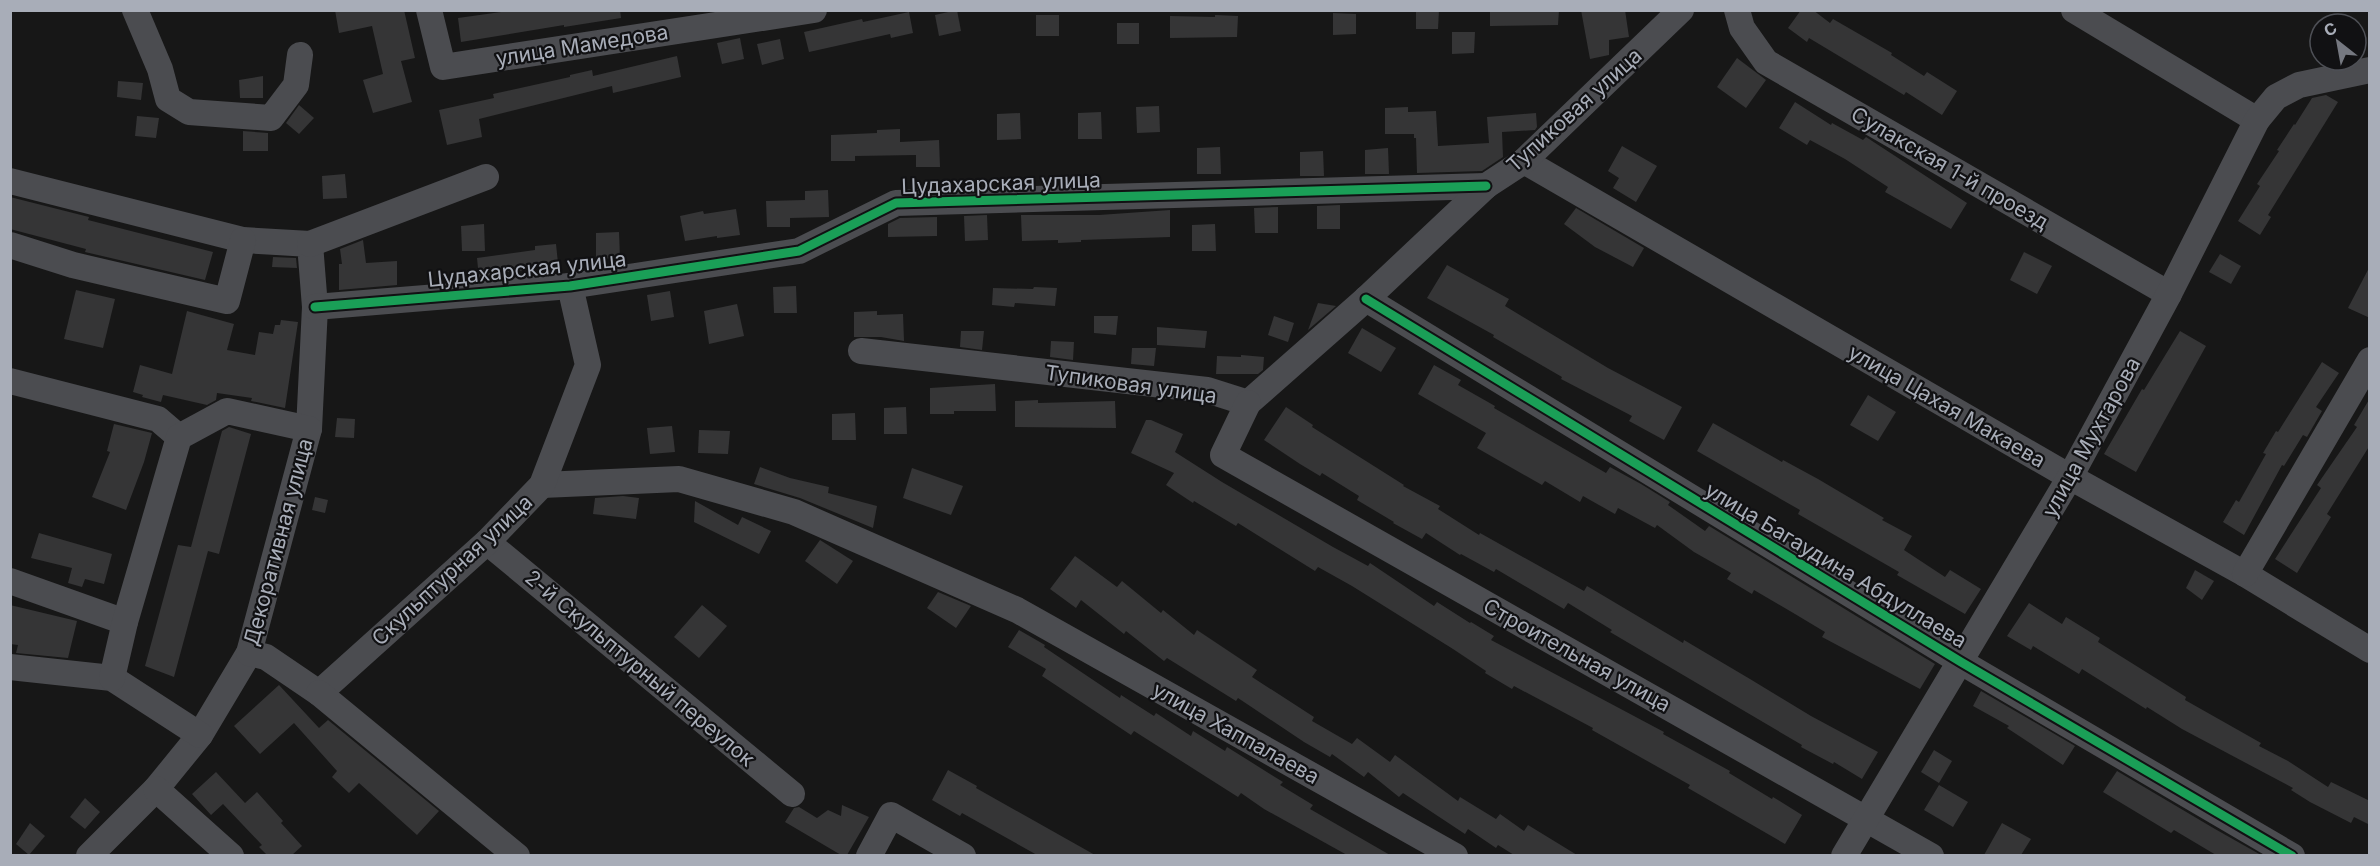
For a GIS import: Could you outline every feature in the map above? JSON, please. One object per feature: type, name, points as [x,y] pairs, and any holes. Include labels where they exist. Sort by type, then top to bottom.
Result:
[{"type":"street","points":[[135,10],[156,59],[168,99],[189,112],[271,118],[297,85],[300,55]]},
{"type":"street","name":"улица Мамедова","points":[[429,10],[443,67],[700,19],[814,10]]},
{"type":"street","name":"Тупиковая улица","points":[[861,351],[1207,390],[1248,403],[1366,299],[1486,186],[1524,161],[1682,10]]},
{"type":"street","points":[[2074,10],[2257,120]]},
{"type":"street","name":"Сулакская 1-й проезд","points":[[1740,19],[1766,62],[2169,294]]},
{"type":"street","name":"улица Мухтарова","points":[[1844,855],[2070,477],[2169,294],[2257,120],[2276,97],[2299,85],[2370,70]]},
{"type":"street","name":"улица Цахая Макаева","points":[[1524,161],[2070,477],[2245,574],[2370,650]]},
{"type":"street","points":[[10,181],[243,240],[310,244],[486,177]]},
{"type":"street","name":"Цудахарская улица","points":[[315,307],[570,286],[799,251],[896,203],[1486,186]]},
{"type":"street","points":[[1440,187],[1449,220]]},
{"type":"street","points":[[10,245],[73,265],[227,301],[243,240]]},
{"type":"street","name":"Декоративная улица","points":[[89,855],[156,789],[200,735],[249,653],[309,429],[315,307],[310,244]]},
{"type":"street","name":"Скульптурная улица","points":[[319,693],[487,542],[542,485],[588,365],[570,286]]},
{"type":"street","name":"улица Багаудина Абдуллаева","points":[[1366,299],[1961,662],[2292,855]]},
{"type":"street","points":[[2245,574],[2370,360]]},
{"type":"street","points":[[10,381],[158,419],[179,437]]},
{"type":"street","name":"Строительная улица","points":[[1248,403],[1223,455],[1931,855]]},
{"type":"street","points":[[112,678],[125,622],[179,437],[227,411],[309,429]]},
{"type":"street","name":"улица Хаппалаева","points":[[542,485],[679,479],[794,512],[1017,610],[1455,855]]},
{"type":"street","name":"2-й Скульптурный переулок","points":[[487,542],[792,794]]},
{"type":"street","points":[[10,581],[125,622]]},
{"type":"street","points":[[249,653],[266,657],[319,693],[517,855]]},
{"type":"street","points":[[11,670],[112,678],[200,735]]},
{"type":"street","points":[[156,789],[231,855]]},
{"type":"street","points":[[869,855],[891,815],[963,855]]},
{"type":"building","points":[[335,10],[404,10],[415,58],[401,61],[412,102],[373,113],[363,80],[383,74],[372,26],[339,33]]},
{"type":"building","points":[[516,10],[620,10],[621,18],[461,42],[458,18]]},
{"type":"building","points":[[957,10],[961,31],[939,36],[935,15]]},
{"type":"building","points":[[1416,10],[1439,10],[1438,29],[1416,29]]},
{"type":"building","points":[[1490,10],[1559,10],[1558,25],[1490,26]]},
{"type":"building","points":[[1581,10],[1625,10],[1629,37],[1609,40],[1609,55],[1590,59]]},
{"type":"building","points":[[1801,10],[1813,10],[1830,23],[1833,19],[1892,53],[1891,55],[1924,76],[1927,72],[1957,91],[1942,115],[1906,92],[1904,95],[1809,38],[1807,42],[1788,28]]},
{"type":"building","points":[[909,12],[913,33],[891,38],[890,34],[809,52],[804,32],[862,19],[863,22]]},
{"type":"building","points":[[1333,13],[1356,14],[1356,34],[1333,35]]},
{"type":"building","points":[[1036,15],[1059,15],[1059,36],[1036,36]]},
{"type":"building","points":[[1215,15],[1238,16],[1237,37],[1170,38],[1170,16],[1215,17]]},
{"type":"building","points":[[1117,23],[1139,23],[1139,44],[1117,44]]},
{"type":"building","points":[[1452,32],[1475,32],[1474,53],[1452,54]]},
{"type":"building","points":[[740,38],[744,59],[722,64],[717,43]]},
{"type":"building","points":[[780,39],[784,59],[762,65],[757,44]]},
{"type":"building","points":[[677,56],[681,77],[613,93],[612,86],[479,119],[482,137],[447,145],[439,110],[494,98],[493,94],[592,70],[593,76]]},
{"type":"building","points":[[1737,58],[1766,80],[1746,108],[1717,87]]},
{"type":"building","points":[[263,76],[263,98],[240,98],[239,80]]},
{"type":"building","points":[[118,81],[143,83],[141,100],[117,97]]},
{"type":"building","points":[[2326,95],[2338,102],[2268,215],[2271,217],[2260,235],[2238,221],[2260,186],[2257,184],[2279,151],[2277,150],[2312,98]]},
{"type":"building","points":[[1795,102],[1831,125],[1832,123],[1863,140],[1866,137],[1967,203],[1951,229],[1885,192],[1888,187],[1845,159],[1810,140],[1807,145],[1779,128]]},
{"type":"building","points":[[299,105],[314,118],[299,134],[286,123]]},
{"type":"building","points":[[1159,106],[1160,132],[1137,133],[1136,107]]},
{"type":"building","points":[[1408,107],[1408,112],[1436,111],[1438,146],[1489,143],[1487,117],[1536,113],[1537,127],[1535,130],[1502,132],[1503,157],[1482,171],[1417,173],[1414,134],[1385,134],[1385,108]]},
{"type":"building","points":[[1101,112],[1102,139],[1078,139],[1078,113]]},
{"type":"building","points":[[1020,113],[1021,139],[997,140],[997,114]]},
{"type":"building","points":[[137,116],[159,118],[156,138],[135,136]]},
{"type":"building","points":[[900,129],[900,142],[939,140],[940,167],[916,167],[916,155],[855,156],[855,161],[831,161],[831,135],[877,133],[877,130]]},
{"type":"building","points":[[243,131],[268,133],[268,151],[243,151]]},
{"type":"building","points":[[1622,146],[1657,166],[1636,202],[1613,188],[1619,178],[1608,171]]},
{"type":"building","points":[[1220,147],[1221,174],[1197,174],[1197,148]]},
{"type":"building","points":[[1388,148],[1389,174],[1365,174],[1365,150]]},
{"type":"building","points":[[1323,151],[1324,176],[1300,176],[1300,152]]},
{"type":"building","points":[[345,174],[347,198],[323,199],[322,176]]},
{"type":"building","points":[[828,190],[829,217],[790,218],[790,227],[767,227],[766,201],[805,200],[805,191]]},
{"type":"building","points":[[10,197],[89,217],[88,220],[213,252],[205,280],[85,252],[86,249],[10,229]]},
{"type":"building","points":[[1340,205],[1340,229],[1317,229],[1317,206]]},
{"type":"building","points":[[1278,207],[1278,233],[1255,233],[1254,208]]},
{"type":"building","points":[[1576,208],[1644,248],[1633,267],[1595,247],[1564,224]]},
{"type":"building","points":[[736,209],[740,235],[685,241],[680,216],[703,211],[704,214]]},
{"type":"building","points":[[1170,210],[1170,237],[1058,243],[1058,240],[1022,241],[1021,215],[1099,215]]},
{"type":"building","points":[[987,215],[988,240],[965,241],[964,216]]},
{"type":"building","points":[[937,217],[937,236],[888,237],[888,224],[900,218]]},
{"type":"building","points":[[484,224],[485,251],[462,251],[461,226]]},
{"type":"building","points":[[1215,224],[1216,251],[1192,251],[1192,225]]},
{"type":"building","points":[[619,232],[620,258],[596,259],[596,233]]},
{"type":"building","points":[[363,240],[366,263],[397,261],[397,285],[339,290],[339,264],[342,264],[340,249]]},
{"type":"building","points":[[556,244],[558,263],[527,266],[527,270],[497,273],[497,277],[479,278],[477,258],[535,250],[535,246]]},
{"type":"building","points":[[2024,252],[2052,266],[2037,294],[2010,280]]},
{"type":"building","points":[[2220,254],[2241,266],[2231,284],[2209,272]]},
{"type":"building","points":[[273,257],[296,258],[297,268],[272,267]]},
{"type":"building","points":[[1447,265],[1509,299],[1505,306],[1608,368],[1682,407],[1664,440],[1629,421],[1632,416],[1561,379],[1562,377],[1493,337],[1494,335],[1427,298]]},
{"type":"building","points":[[2370,266],[2370,318],[2348,308]]},
{"type":"building","points":[[796,286],[797,313],[774,313],[773,287]]},
{"type":"building","points":[[1034,287],[1057,288],[1055,306],[1015,303],[1014,307],[992,305],[993,288],[1033,289]]},
{"type":"building","points":[[76,290],[115,299],[103,348],[64,339]]},
{"type":"building","points":[[670,291],[674,317],[651,321],[647,295]]},
{"type":"building","points":[[1318,303],[1336,306],[1308,330]]},
{"type":"building","points":[[737,304],[744,336],[709,344],[704,311]]},
{"type":"building","points":[[187,311],[234,324],[227,350],[255,355],[259,332],[273,334],[275,325],[280,325],[281,320],[298,322],[285,408],[251,401],[252,398],[217,393],[216,400],[207,405],[163,395],[161,402],[133,392],[140,365],[172,374]]},
{"type":"building","points":[[877,311],[877,315],[903,314],[904,341],[881,337],[854,337],[854,312]]},
{"type":"building","points":[[1094,316],[1118,316],[1116,335],[1094,333]]},
{"type":"building","points":[[1274,316],[1294,323],[1288,342],[1268,335]]},
{"type":"building","points":[[1157,327],[1207,331],[1205,348],[1157,345]]},
{"type":"building","points":[[1362,328],[1396,348],[1381,372],[1348,353]]},
{"type":"building","points":[[961,331],[984,331],[982,350],[960,347]]},
{"type":"building","points":[[2180,331],[2206,346],[2136,472],[2104,454],[2142,389],[2144,390]]},
{"type":"building","points":[[1051,341],[1074,342],[1073,360],[1050,357]]},
{"type":"building","points":[[1132,348],[1156,348],[1154,366],[1131,364]]},
{"type":"building","points":[[1241,355],[1264,357],[1263,370],[1258,374],[1216,374],[1217,356],[1241,357]]},
{"type":"building","points":[[2322,362],[2339,373],[2316,407],[2322,411],[2307,437],[2303,435],[2284,466],[2282,465],[2244,535],[2223,522],[2236,500],[2239,502],[2276,431],[2278,432]]},
{"type":"building","points":[[1434,365],[1461,380],[1458,385],[1495,406],[1494,408],[1606,473],[1610,467],[1641,484],[1670,502],[1668,505],[1705,531],[1709,526],[1935,664],[1920,689],[1822,637],[1825,632],[1754,590],[1752,594],[1727,579],[1731,573],[1694,552],[1657,525],[1655,528],[1618,508],[1615,514],[1583,496],[1580,502],[1545,481],[1542,485],[1477,448],[1486,433],[1418,394]]},
{"type":"building","points":[[995,384],[996,411],[954,411],[954,414],[930,414],[930,388]]},
{"type":"building","points":[[1868,395],[1896,412],[1878,441],[1850,425]]},
{"type":"building","points":[[2370,398],[2370,445],[2327,514],[2331,517],[2297,573],[2275,559],[2321,488],[2317,485],[2357,427],[2354,425]]},
{"type":"building","points":[[1038,400],[1038,403],[1115,401],[1116,428],[1015,427],[1015,401]]},
{"type":"building","points":[[906,407],[907,434],[884,434],[884,408]]},
{"type":"building","points":[[1286,407],[1313,425],[1312,427],[1403,486],[1440,506],[1438,509],[1479,535],[1480,533],[1584,591],[1587,586],[1683,643],[1684,640],[1811,716],[1878,752],[1862,779],[1834,762],[1833,764],[1801,747],[1802,745],[1610,632],[1612,630],[1568,603],[1564,609],[1496,569],[1494,572],[1460,555],[1426,533],[1422,539],[1357,500],[1359,496],[1322,473],[1320,476],[1300,464],[1264,440]]},
{"type":"building","points":[[855,413],[856,440],[832,440],[832,414]]},
{"type":"building","points":[[337,418],[355,419],[354,438],[335,437]]},
{"type":"building","points":[[1146,420],[1183,434],[1175,452],[1222,482],[1333,547],[1368,566],[1370,563],[1434,606],[1437,602],[1494,636],[1491,640],[1664,732],[1663,734],[1802,815],[1785,844],[1688,788],[1690,785],[1592,730],[1593,728],[1514,686],[1512,689],[1485,673],[1486,671],[1453,649],[1352,586],[1318,567],[1315,571],[1238,523],[1236,526],[1194,501],[1193,503],[1166,485],[1174,473],[1131,453]]},
{"type":"building","points":[[1713,423],[1782,462],[1783,460],[1818,479],[1884,518],[1882,520],[1912,536],[1904,550],[1945,577],[1950,570],[1981,589],[1965,614],[1897,575],[1899,572],[1798,514],[1800,510],[1697,451]]},
{"type":"building","points":[[114,424],[152,433],[126,510],[92,497],[110,452],[107,451]]},
{"type":"building","points":[[672,426],[675,452],[650,454],[647,428]]},
{"type":"building","points":[[229,427],[251,434],[219,554],[208,551],[174,677],[145,666],[178,545],[191,547],[222,431]]},
{"type":"building","points":[[699,430],[730,431],[728,454],[698,453]]},
{"type":"building","points":[[760,467],[790,478],[829,487],[828,493],[877,506],[873,528],[800,498],[754,484]]},
{"type":"building","points":[[912,468],[963,486],[951,515],[903,498]]},
{"type":"building","points":[[623,496],[639,498],[636,519],[593,514],[595,498]]},
{"type":"building","points":[[315,497],[328,500],[325,513],[312,510]]},
{"type":"building","points":[[695,501],[738,525],[742,517],[771,531],[759,554],[694,522]]},
{"type":"building","points":[[39,533],[112,554],[104,584],[85,579],[82,587],[68,583],[72,568],[31,558]]},
{"type":"building","points":[[820,540],[853,561],[837,584],[805,561]]},
{"type":"building","points":[[1075,556],[1117,587],[1122,581],[1161,613],[1163,610],[1194,635],[1197,630],[1257,670],[1252,677],[1314,717],[1312,721],[1352,744],[1357,738],[1390,762],[1395,755],[1458,801],[1460,797],[1496,819],[1500,814],[1524,831],[1528,825],[1577,855],[1514,855],[1498,845],[1496,848],[1468,829],[1465,834],[1403,793],[1399,797],[1368,772],[1364,777],[1332,754],[1330,757],[1304,742],[1238,698],[1236,701],[1167,658],[1164,661],[1126,631],[1124,634],[1081,600],[1076,608],[1050,589]]},
{"type":"building","points":[[2195,570],[2214,581],[2202,600],[2186,588]]},
{"type":"building","points":[[938,592],[971,606],[956,628],[927,608]]},
{"type":"building","points":[[2029,603],[2062,624],[2066,617],[2100,638],[2098,642],[2186,697],[2185,700],[2261,743],[2259,746],[2288,761],[2328,787],[2331,782],[2370,801],[2370,825],[2354,817],[2351,823],[2310,802],[2291,790],[2293,788],[2182,729],[2147,707],[2146,709],[2082,669],[2079,674],[2033,646],[2031,650],[2007,636]]},
{"type":"building","points":[[10,605],[77,621],[68,658],[16,653],[18,645],[10,644]]},
{"type":"building","points":[[702,605],[727,626],[699,658],[674,637]]},
{"type":"building","points":[[1019,630],[1045,645],[1044,647],[1120,698],[1121,695],[1154,716],[1156,713],[1191,736],[1193,731],[1225,751],[1227,747],[1283,782],[1280,785],[1313,805],[1310,809],[1390,855],[1347,855],[1264,809],[1241,793],[1238,797],[1134,731],[1131,735],[1042,676],[1046,669],[1008,647]]},
{"type":"building","points":[[279,685],[319,728],[328,720],[439,811],[417,835],[359,783],[349,793],[332,777],[337,771],[294,723],[260,754],[234,726]]},
{"type":"building","points":[[1981,691],[2075,746],[2063,765],[2007,728],[2009,726],[1973,706]]},
{"type":"building","points":[[1934,750],[1952,761],[1939,783],[1921,772]]},
{"type":"building","points":[[948,770],[1095,855],[1037,855],[962,813],[960,816],[932,800]]},
{"type":"building","points":[[2117,771],[2261,855],[2216,855],[2174,830],[2171,833],[2103,792]]},
{"type":"building","points":[[216,772],[245,803],[257,792],[302,846],[292,855],[267,855],[259,847],[262,845],[223,804],[211,815],[192,794]]},
{"type":"building","points":[[1939,785],[1968,802],[1953,827],[1924,810]]},
{"type":"building","points":[[85,798],[100,812],[85,829],[70,817]]},
{"type":"building","points":[[842,805],[869,817],[847,855],[841,855],[785,822],[794,808],[799,807],[817,818],[828,810],[841,816]]},
{"type":"building","points":[[30,823],[45,836],[29,855],[16,844]]},
{"type":"building","points":[[2002,823],[2031,839],[2021,855],[1984,855]]},
{"type":"cycle path","points":[[315,307],[570,286],[799,251],[896,203],[1486,186]]},
{"type":"cycle path","points":[[1366,299],[1961,662],[2292,856]]}]
